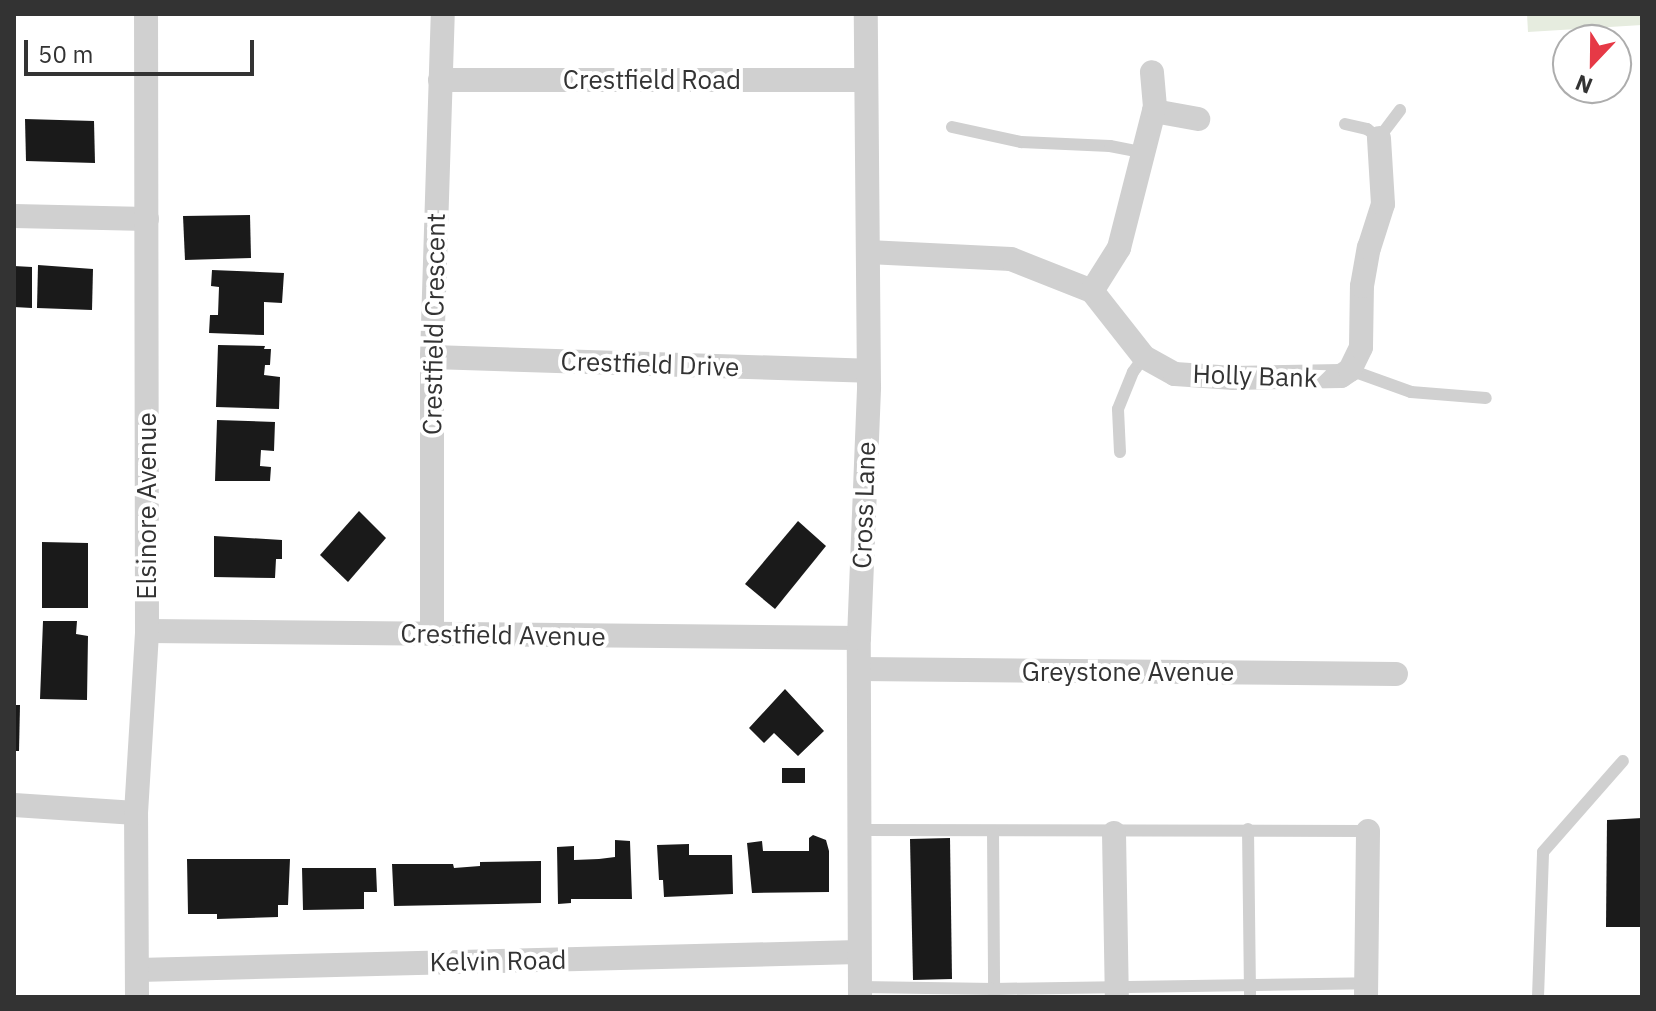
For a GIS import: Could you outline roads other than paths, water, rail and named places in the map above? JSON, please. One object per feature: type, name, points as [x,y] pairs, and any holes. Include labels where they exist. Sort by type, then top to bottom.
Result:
[{"type":"street","name":"Elsinore Avenue","points":[[137,997],[136,813],[147,631],[146,14]]},
{"type":"street","name":"Crestfield Crescent","points":[[432,634],[432,357],[443,14]]},
{"type":"street","name":"Cross Lane","points":[[860,992],[859,638],[868,371],[866,14]]},
{"type":"street","points":[[868,252],[1011,259],[1092,291],[1119,248],[1141,152],[1154,111],[1152,72]]},
{"type":"street","name":"Crestfield Road","points":[[440,80],[864,80]]},
{"type":"street","points":[[1154,111],[1198,119]]},
{"type":"street","name":"Holly Bank","points":[[1092,291],[1144,357],[1175,374],[1327,379],[1350,370],[1361,347],[1362,286],[1369,248],[1383,204],[1379,138]]},
{"type":"street","points":[[14,216],[147,219]]},
{"type":"street","name":"Crestfield Drive","points":[[432,357],[868,371]]},
{"type":"street","name":"Crestfield Avenue","points":[[147,631],[859,638]]},
{"type":"street","name":"Greystone Avenue","points":[[859,669],[1396,674]]},
{"type":"street","points":[[14,805],[136,813]]},
{"type":"street","points":[[1366,990],[1368,831]]},
{"type":"street","points":[[1114,833],[1117,991]]},
{"type":"street","name":"Kelvin Road","points":[[138,970],[859,952]]},
{"type":"lane","points":[[1345,124],[1367,129],[1379,138],[1400,110]]},
{"type":"lane","points":[[952,127],[1021,142],[1110,146],[1141,152]]},
{"type":"lane","points":[[1120,452],[1118,409],[1133,372],[1144,357]]},
{"type":"lane","points":[[1350,370],[1411,392],[1486,398]]},
{"type":"lane","points":[[1538,997],[1543,852],[1623,761]]},
{"type":"lane","points":[[859,830],[1114,833],[1248,829],[1368,831]]},
{"type":"lane","points":[[1248,829],[1250,990]]},
{"type":"lane","points":[[993,831],[994,993]]},
{"type":"lane","points":[[860,992],[1366,990]]}]
